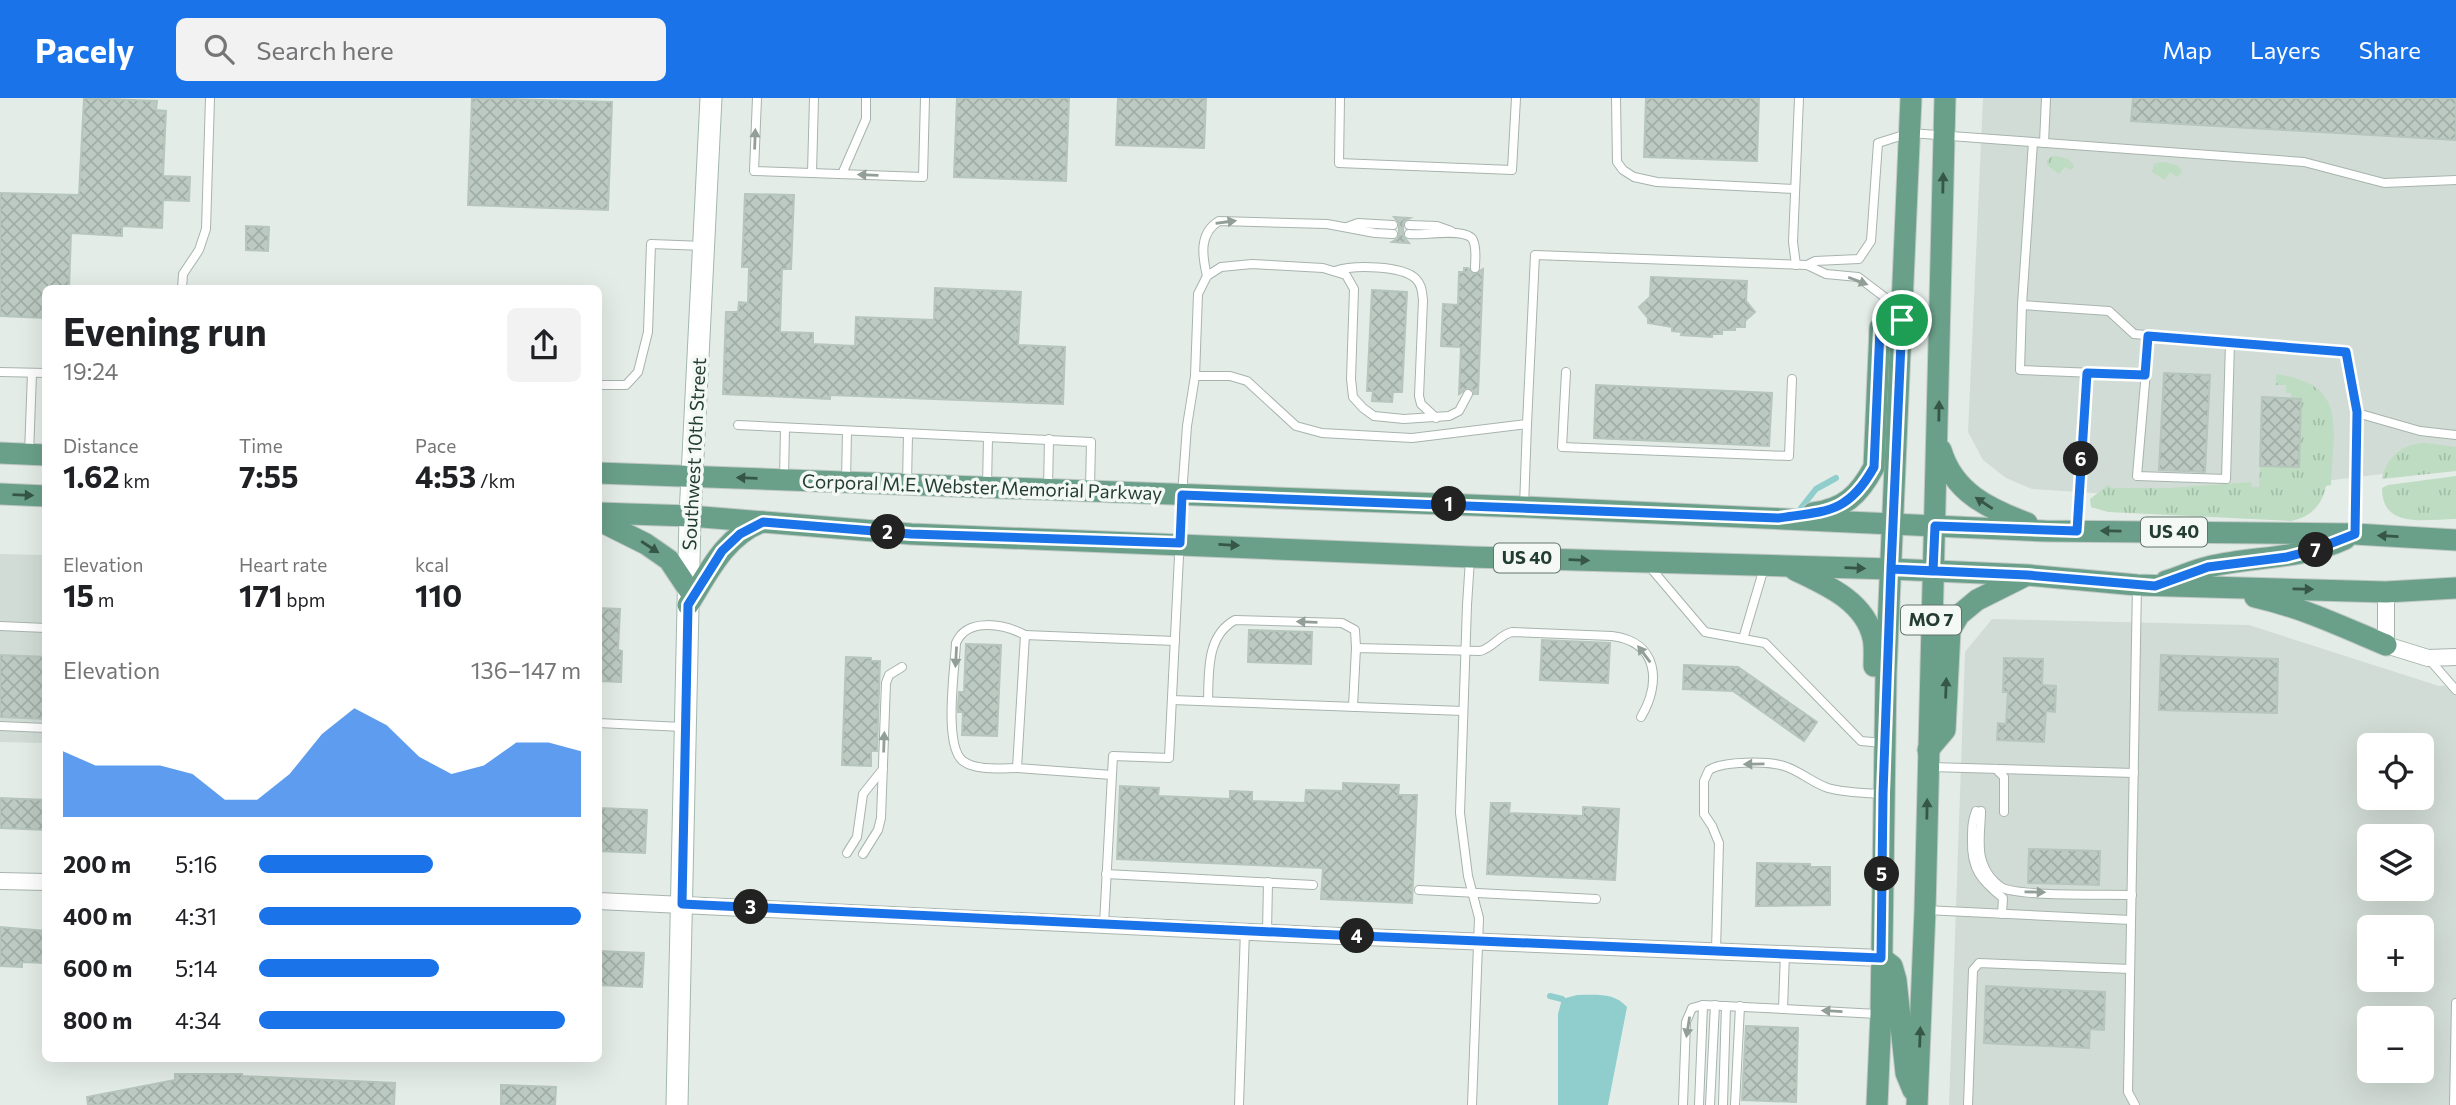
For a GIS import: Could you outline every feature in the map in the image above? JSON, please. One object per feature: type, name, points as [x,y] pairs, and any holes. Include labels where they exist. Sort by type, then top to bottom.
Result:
[{"type":"main road","name":"MO 7","points":[[1877,1105],[1881,1014],[1885,721],[1911,98]]},
{"type":"main road","name":"MO 7","points":[[1917,1103],[1925,910],[1945,98]]},
{"type":"main road","points":[[1778,518],[1839,508],[1866,482],[1874,467],[1880,328],[1902,315]]},
{"type":"main road","points":[[1938,440],[1951,475],[1965,490],[1997,512],[2045,531]]},
{"type":"main road","points":[[0,453],[37,455]]},
{"type":"main road","name":"Corporal M.E. Webster Memorial Parkway","points":[[602,472],[1524,507],[2045,531],[2355,534],[2456,540]]},
{"type":"main road","points":[[0,494],[42,496]]},
{"type":"main road","name":"US 40","points":[[602,513],[690,516],[911,534],[1891,569],[2027,575],[2146,585],[2386,592],[2456,588]]},
{"type":"main road","points":[[602,522],[638,539],[669,559],[689,597],[722,551],[740,534],[763,522]]},
{"type":"main road","points":[[2146,585],[2208,567],[2301,554],[2355,534]]},
{"type":"main road","points":[[1787,566],[1843,596],[1865,617],[1874,640],[1874,690],[1885,721]]},
{"type":"main road","points":[[1928,759],[1945,730],[1950,630],[1959,615],[1977,600],[2027,575]]},
{"type":"main road","points":[[2205,587],[2275,601],[2386,645]]},
{"type":"main road","points":[[1881,958],[1892,966],[1896,981],[1906,1073],[1917,1103]]},
{"type":"street","name":"Southwest 10th Street","points":[[677,1105],[690,516],[711,98]]},
{"type":"street","points":[[2386,592],[2386,645],[2428,658],[2456,657]]},
{"type":"street","points":[[0,881],[42,882]]},
{"type":"street","points":[[602,901],[1881,958]]},
{"type":"lane","points":[[182,285],[183,274],[199,250],[206,229],[210,98]]},
{"type":"lane","points":[[757,98],[754,171],[923,177],[925,98]]},
{"type":"lane","points":[[812,173],[814,98]]},
{"type":"lane","points":[[842,174],[866,119],[866,98]]},
{"type":"lane","points":[[1340,98],[1339,163],[1512,170],[1516,98]]},
{"type":"lane","points":[[1616,98],[1617,162],[1634,177],[1657,181],[1795,189]]},
{"type":"lane","points":[[1796,265],[1793,242],[1799,98]]},
{"type":"lane","points":[[2043,143],[2046,98]]},
{"type":"lane","points":[[1807,265],[1815,261],[1859,259],[1871,240],[1878,143],[1910,133],[2304,162],[2384,183],[2456,180]]},
{"type":"lane","points":[[2033,142],[2020,370],[2145,375]]},
{"type":"lane","points":[[1207,276],[1203,257],[1205,237],[1209,227],[1219,221],[1393,229]]},
{"type":"lane","points":[[1409,230],[1467,234],[1472,238],[1475,249],[1475,268]]},
{"type":"lane","points":[[602,385],[626,385],[638,372],[648,332],[651,244],[704,246]]},
{"type":"lane","points":[[1524,507],[1535,255],[1807,265],[1826,274],[1858,277],[1902,315]]},
{"type":"lane","points":[[1104,924],[1113,756],[1169,758],[1186,426],[1195,376],[1198,294],[1207,276],[1221,267],[1252,264],[1323,268],[1346,275],[1354,289],[1351,379],[1353,397],[1374,416],[1404,419],[1449,416],[1459,411],[1468,394]]},
{"type":"lane","points":[[1335,272],[1346,268],[1386,268],[1406,272],[1417,280],[1422,288],[1423,300],[1419,396],[1421,404],[1436,418]]},
{"type":"lane","points":[[2022,305],[2109,311],[2134,334],[2346,352],[2357,412],[2355,534]]},
{"type":"lane","points":[[2148,336],[2137,476],[2226,479],[2230,343]]},
{"type":"lane","points":[[0,372],[42,373]]},
{"type":"lane","points":[[1566,372],[1562,447],[1789,456],[1792,379]]},
{"type":"lane","points":[[32,373],[37,455]]},
{"type":"lane","points":[[2077,531],[2087,373]]},
{"type":"lane","points":[[1195,376],[1230,376],[1247,382],[1296,426],[1322,433],[1412,439],[1527,424]]},
{"type":"lane","points":[[2357,412],[2420,431],[2456,435]]},
{"type":"lane","points":[[738,425],[1091,442],[1090,491]]},
{"type":"lane","points":[[784,479],[785,428]]},
{"type":"lane","points":[[846,482],[847,431]]},
{"type":"lane","points":[[907,484],[908,434]]},
{"type":"lane","points":[[987,487],[988,437]]},
{"type":"lane","points":[[1048,490],[1049,439]]},
{"type":"lane","points":[[1471,556],[1460,813],[1472,892],[1479,918],[1472,1105]]},
{"type":"lane","points":[[1645,562],[1705,632],[1765,643],[1861,741],[1885,743]]},
{"type":"lane","points":[[1743,639],[1765,565]]},
{"type":"lane","points":[[2135,1105],[2128,1092],[2134,773],[2146,585]]},
{"type":"lane","points":[[1208,701],[1210,652],[1228,624],[1235,620],[1342,623],[1355,630],[1353,707]]},
{"type":"lane","points":[[0,626],[42,628]]},
{"type":"lane","points":[[1112,775],[973,765],[964,761],[956,752],[952,732],[956,643],[960,634],[967,628],[976,626],[1010,627],[1025,635],[1175,641]]},
{"type":"lane","points":[[1356,648],[1484,651],[1499,638],[1512,632],[1623,638],[1636,644],[1645,654],[1654,676],[1651,700],[1641,717]]},
{"type":"lane","points":[[1017,768],[1025,635]]},
{"type":"lane","points":[[2428,658],[2456,691]]},
{"type":"lane","points":[[863,854],[878,830],[886,683],[889,675],[902,667]]},
{"type":"lane","points":[[1172,699],[1463,711]]},
{"type":"lane","points":[[602,723],[686,727]]},
{"type":"lane","points":[[0,726],[42,728]]},
{"type":"lane","points":[[1928,759],[1996,769],[2134,773]]},
{"type":"lane","points":[[1716,950],[1719,843],[1704,814],[1704,782],[1709,770],[1715,766],[1768,764],[1785,767],[1818,783],[1848,792],[1883,794]]},
{"type":"lane","points":[[847,853],[857,837],[863,794],[883,769]]},
{"type":"lane","points":[[1996,769],[2004,777],[2004,812]]},
{"type":"lane","points":[[2002,914],[2003,898],[1978,873],[1972,858],[1972,821],[1979,811],[1982,861],[1991,878],[2002,887],[2021,892],[2132,895]]},
{"type":"lane","points":[[1106,874],[1313,885]]},
{"type":"lane","points":[[1266,932],[1268,882]]},
{"type":"lane","points":[[1419,890],[1596,899]]},
{"type":"lane","points":[[1925,910],[2132,920]]},
{"type":"lane","points":[[1239,1105],[1245,930]]},
{"type":"lane","points":[[1783,1009],[1785,953]]},
{"type":"lane","points":[[1968,1105],[1973,970],[1979,962],[2130,969]]},
{"type":"lane","points":[[2454,1105],[2456,1003]]},
{"type":"lane","points":[[1683,1105],[1686,1022],[1692,1009],[1703,1005],[1716,1005],[1881,1014]]},
{"type":"lane","points":[[1699,1105],[1703,1005]]},
{"type":"lane","points":[[1710,1105],[1716,1005]]},
{"type":"lane","points":[[1723,1105],[1726,1006]]},
{"type":"lane","points":[[1735,1105],[1740,1006]]},
{"type":"shaded area","points":[[1983,98],[2456,98],[2456,465],[2242,491],[2139,496],[2032,489],[2006,478],[1983,460],[1968,432]]},
{"type":"shaded area","points":[[0,554],[42,555],[42,743],[0,742]]},
{"type":"shaded area","points":[[1992,619],[2249,625],[2439,686],[2456,685],[2456,1105],[1949,1105],[1965,652]]},
{"type":"green space","points":[[2052,156],[2068,159],[2074,167],[2070,170],[2065,167],[2059,174],[2047,165],[2047,160]]},
{"type":"green space","points":[[2160,162],[2177,165],[2182,173],[2177,177],[2170,172],[2165,180],[2152,172],[2154,164]]},
{"type":"green space","points":[[2276,374],[2299,379],[2316,388],[2326,398],[2332,412],[2334,445],[2331,485],[2326,486],[2322,499],[2310,513],[2291,521],[2108,512],[2091,507],[2090,499],[2108,485],[2112,488],[2169,488],[2251,482],[2252,487],[2259,487],[2260,466],[2298,467],[2301,399],[2291,398],[2291,393],[2286,393],[2286,385],[2276,385]]},
{"type":"green space","points":[[2426,443],[2456,447],[2456,471],[2382,479],[2387,464],[2397,453],[2410,446]]},
{"type":"green space","points":[[2456,476],[2456,519],[2408,519],[2389,511],[2384,501],[2382,488],[2388,485]]},
{"type":"water","points":[[1577,995],[1610,997],[1627,1007],[1608,1105],[1558,1105],[1558,1014],[1562,999]]},
{"type":"building","points":[[84,98],[157,101],[156,110],[166,111],[163,176],[190,177],[189,201],[163,200],[162,228],[122,226],[122,236],[71,233],[69,285],[42,285],[42,318],[0,316],[0,193],[79,195]]},
{"type":"building","points":[[472,98],[612,102],[608,210],[468,205]]},
{"type":"building","points":[[957,98],[1069,98],[1066,181],[954,177]]},
{"type":"building","points":[[1118,98],[1206,98],[1204,148],[1116,145]]},
{"type":"building","points":[[1646,98],[1759,98],[1757,161],[1644,157]]},
{"type":"building","points":[[2133,98],[2456,98],[2456,140],[2131,121]]},
{"type":"building","points":[[745,194],[794,195],[791,269],[782,269],[780,332],[813,333],[813,344],[855,346],[856,317],[934,320],[935,288],[1021,292],[1018,345],[1065,347],[1063,404],[830,395],[830,399],[723,394],[726,312],[738,312],[739,302],[748,303],[749,267],[742,267]]},
{"type":"building","points":[[1394,217],[1410,218],[1404,221],[1403,225],[1403,236],[1409,243],[1392,242],[1399,234],[1399,223]]},
{"type":"building","points":[[246,226],[269,227],[268,251],[246,250]]},
{"type":"building","points":[[1464,268],[1474,274],[1483,269],[1478,394],[1468,388],[1459,394],[1461,347],[1441,346],[1443,304],[1458,305],[1459,272],[1464,272]]},
{"type":"building","points":[[1651,277],[1747,281],[1746,301],[1755,312],[1745,321],[1745,327],[1722,330],[1722,334],[1712,334],[1712,337],[1681,335],[1682,332],[1672,331],[1672,327],[1648,323],[1648,318],[1639,307],[1650,297]]},
{"type":"building","points":[[1372,290],[1407,292],[1402,392],[1393,392],[1392,402],[1372,401],[1373,391],[1367,391]]},
{"type":"building","points":[[2164,373],[2210,375],[2205,472],[2159,470]]},
{"type":"building","points":[[1596,385],[1772,393],[1769,446],[1594,438]]},
{"type":"building","points":[[2262,397],[2301,399],[2299,467],[2260,466]]},
{"type":"building","points":[[602,608],[620,609],[618,650],[622,651],[621,682],[602,681]]},
{"type":"building","points":[[1249,630],[1312,632],[1311,664],[1248,662]]},
{"type":"building","points":[[1542,640],[1610,643],[1608,683],[1540,680]]},
{"type":"building","points":[[966,644],[1001,645],[997,736],[962,735],[963,712],[958,712],[958,706],[959,692],[964,692]]},
{"type":"building","points":[[0,655],[42,657],[42,719],[0,717]]},
{"type":"building","points":[[2161,655],[2278,659],[2277,713],[2159,710]]},
{"type":"building","points":[[846,657],[880,661],[877,751],[871,751],[871,766],[842,765]]},
{"type":"building","points":[[2004,658],[2043,659],[2042,685],[2056,686],[2055,712],[2046,711],[2044,742],[1997,740],[1998,723],[2006,724],[2008,692],[2003,692]]},
{"type":"building","points":[[1684,665],[1738,667],[1817,722],[1804,741],[1733,691],[1683,689]]},
{"type":"building","points":[[1343,783],[1399,785],[1398,795],[1417,795],[1412,903],[1321,899],[1323,868],[1117,859],[1120,786],[1159,788],[1158,796],[1230,799],[1230,791],[1252,792],[1252,801],[1305,803],[1306,790],[1343,791]]},
{"type":"building","points":[[0,798],[42,800],[42,830],[0,828]]},
{"type":"building","points":[[1491,803],[1510,803],[1509,813],[1583,816],[1583,807],[1619,809],[1615,880],[1487,874]]},
{"type":"building","points":[[602,808],[647,810],[645,853],[602,851]]},
{"type":"building","points":[[2029,849],[2100,851],[2099,885],[2028,883]]},
{"type":"building","points":[[1757,863],[1830,867],[1830,905],[1756,906]]},
{"type":"building","points":[[0,927],[42,931],[42,963],[22,962],[22,967],[0,966]]},
{"type":"building","points":[[602,951],[644,953],[642,987],[602,985]]},
{"type":"building","points":[[1986,986],[2105,992],[2104,1030],[2090,1029],[2089,1048],[1984,1043]]},
{"type":"building","points":[[1746,1026],[1798,1028],[1796,1102],[1742,1100]]},
{"type":"building","points":[[175,1074],[242,1074],[395,1083],[394,1105],[88,1105],[87,1097],[175,1080]]},
{"type":"building","points":[[501,1085],[556,1087],[555,1105],[501,1105]]},
{"type":"waterway","points":[[1801,508],[1816,489],[1836,478]]},
{"type":"waterway","points":[[1550,996],[1562,999]]},
{"type":"route","points":[[1902,320],[1880,328],[1874,467],[1855,495],[1839,508],[1825,511],[1778,518],[1182,495],[1180,543],[911,534],[763,522],[750,527],[722,551],[688,605],[682,904],[1881,958],[1886,673],[1891,569],[1933,571],[1935,526],[2077,531],[2087,373],[2145,375],[2148,336],[2346,352],[2357,412],[2355,534],[2314,550],[2287,557],[2208,567],[2155,586],[2027,575],[1952,573],[1891,569],[1902,320]]}]
